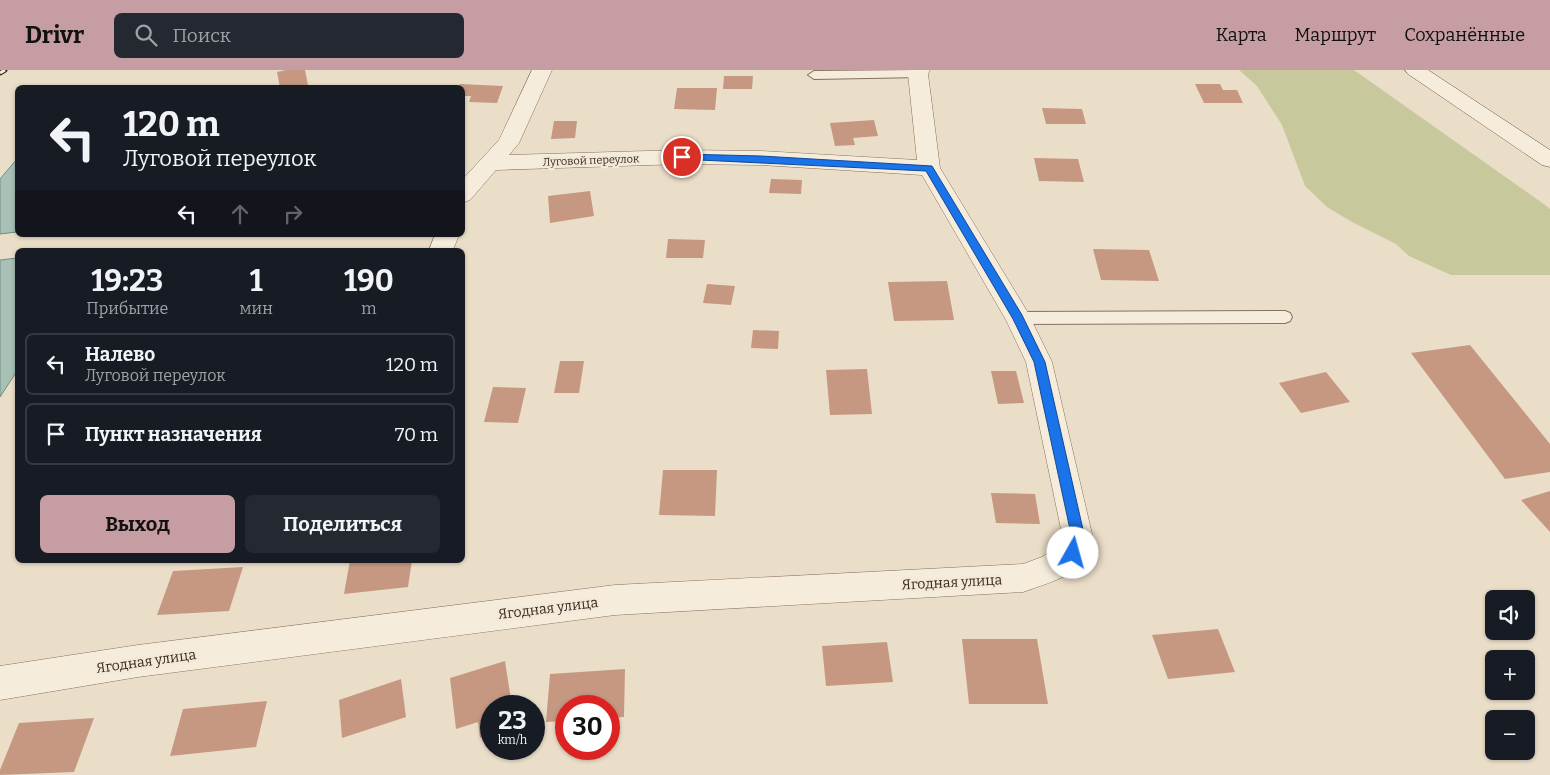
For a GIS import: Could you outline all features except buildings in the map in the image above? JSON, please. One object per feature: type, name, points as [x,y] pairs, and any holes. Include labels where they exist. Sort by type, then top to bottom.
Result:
[{"type":"street","points":[[465,191],[508,143],[542,70]]},
{"type":"street","points":[[1415,70],[1550,160]]},
{"type":"street","points":[[919,72],[929,168],[1018,318]]},
{"type":"street","name":"Луговой переулок","points":[[492,163],[682,157],[761,158],[929,168]]},
{"type":"street","name":"Ягодная улица","points":[[0,683],[138,661],[615,600],[1023,578],[1052,567],[1073,553],[1077,534],[1039,362],[1018,318]]},
{"type":"lane","points":[[814,75],[919,72]]},
{"type":"lane","points":[[1018,318],[1285,317]]},
{"type":"green space","points":[[1239,70],[1354,70],[1550,209],[1550,275],[1451,275],[1409,256],[1396,244],[1327,207],[1305,186],[1282,125],[1257,86]]},
{"type":"shaded area","points":[[15,161],[15,232],[0,234],[0,179]]},
{"type":"shaded area","points":[[15,258],[15,374],[0,397],[0,260]]},
{"type":"railway","points":[[0,73],[5,70]]},
{"type":"route","points":[[682,157],[761,158],[929,168],[1018,318],[1039,362],[1077,534],[1073,553]]}]
